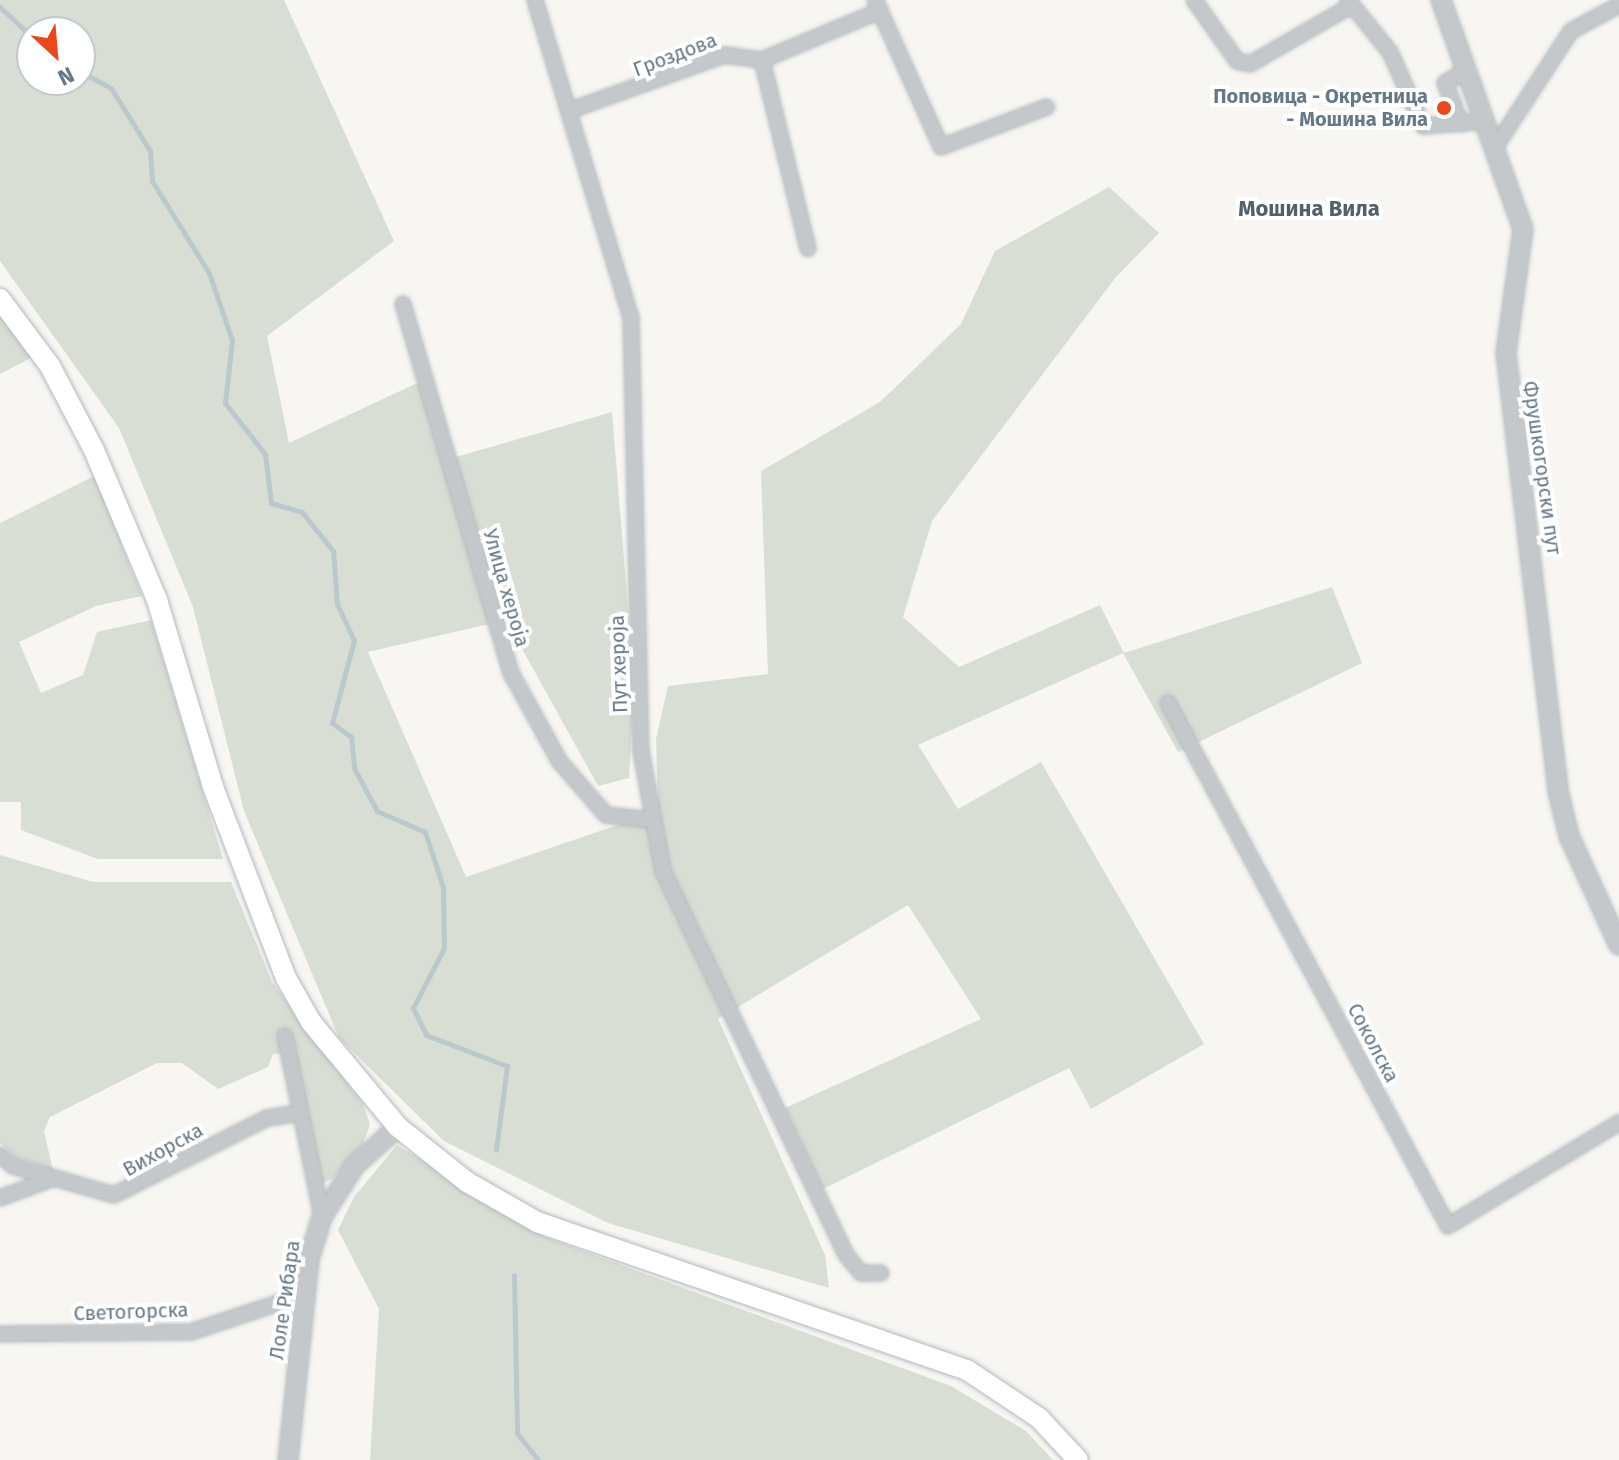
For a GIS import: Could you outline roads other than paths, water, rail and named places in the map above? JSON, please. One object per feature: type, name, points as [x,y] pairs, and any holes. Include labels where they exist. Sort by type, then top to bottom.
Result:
[{"type":"main road","points":[[0,299],[50,366],[94,450],[157,600],[213,787],[286,978],[311,1022],[398,1127],[467,1182],[537,1222],[967,1370],[1039,1418],[1078,1460]]},
{"type":"street","name":"Пут хероја","points":[[535,0],[571,110],[631,317],[641,751],[651,820],[663,871],[846,1255],[861,1273],[881,1273]]},
{"type":"street","points":[[1194,0],[1237,61],[1250,64],[1354,4],[1390,52],[1423,126],[1486,121]]},
{"type":"street","name":"Фрушкогорски пут","points":[[1441,0],[1496,146],[1523,229],[1506,353],[1558,791],[1569,836],[1619,945]]},
{"type":"street","points":[[1496,146],[1571,31],[1619,5]]},
{"type":"street","name":"Гроздова","points":[[571,110],[725,55],[762,60],[878,6],[941,147],[1047,107]]},
{"type":"street","points":[[762,60],[808,248]]},
{"type":"street","points":[[1461,124],[1445,83],[1467,70]]},
{"type":"street","name":"Улица хероја","points":[[403,304],[511,673],[560,762],[606,815],[651,820]]},
{"type":"street","name":"Соколска","points":[[1168,703],[1448,1226],[1619,1123]]},
{"type":"street","points":[[285,1036],[322,1217]]},
{"type":"street","name":"Вихорска","points":[[0,1155],[51,1179],[114,1195],[129,1192],[248,1126],[299,1113]]},
{"type":"street","name":"Лоле Рибара","points":[[288,1460],[305,1294],[322,1217],[355,1165],[398,1127]]},
{"type":"street","points":[[0,1198],[51,1179]]},
{"type":"street","name":"Светогорска","points":[[0,1334],[191,1332],[305,1294]]},
{"type":"waterway","points":[[0,7],[16,22]]},
{"type":"waterway","points":[[96,80],[111,88],[150,151],[152,181],[209,273],[232,340],[225,403],[265,454],[271,503],[302,512],[333,551],[337,604],[354,640],[332,723],[351,737],[354,768],[377,811],[425,832],[443,887],[444,948],[413,1008],[426,1035],[507,1066],[496,1149]]},
{"type":"waterway","points":[[514,1275],[517,1433],[538,1460]]},
{"type":"place","name":"Поповица - Окретница - Мошина Вила","points":[[1444,108]]},
{"type":"district","name":"Мошина Вила","points":[[1309,209]]}]
